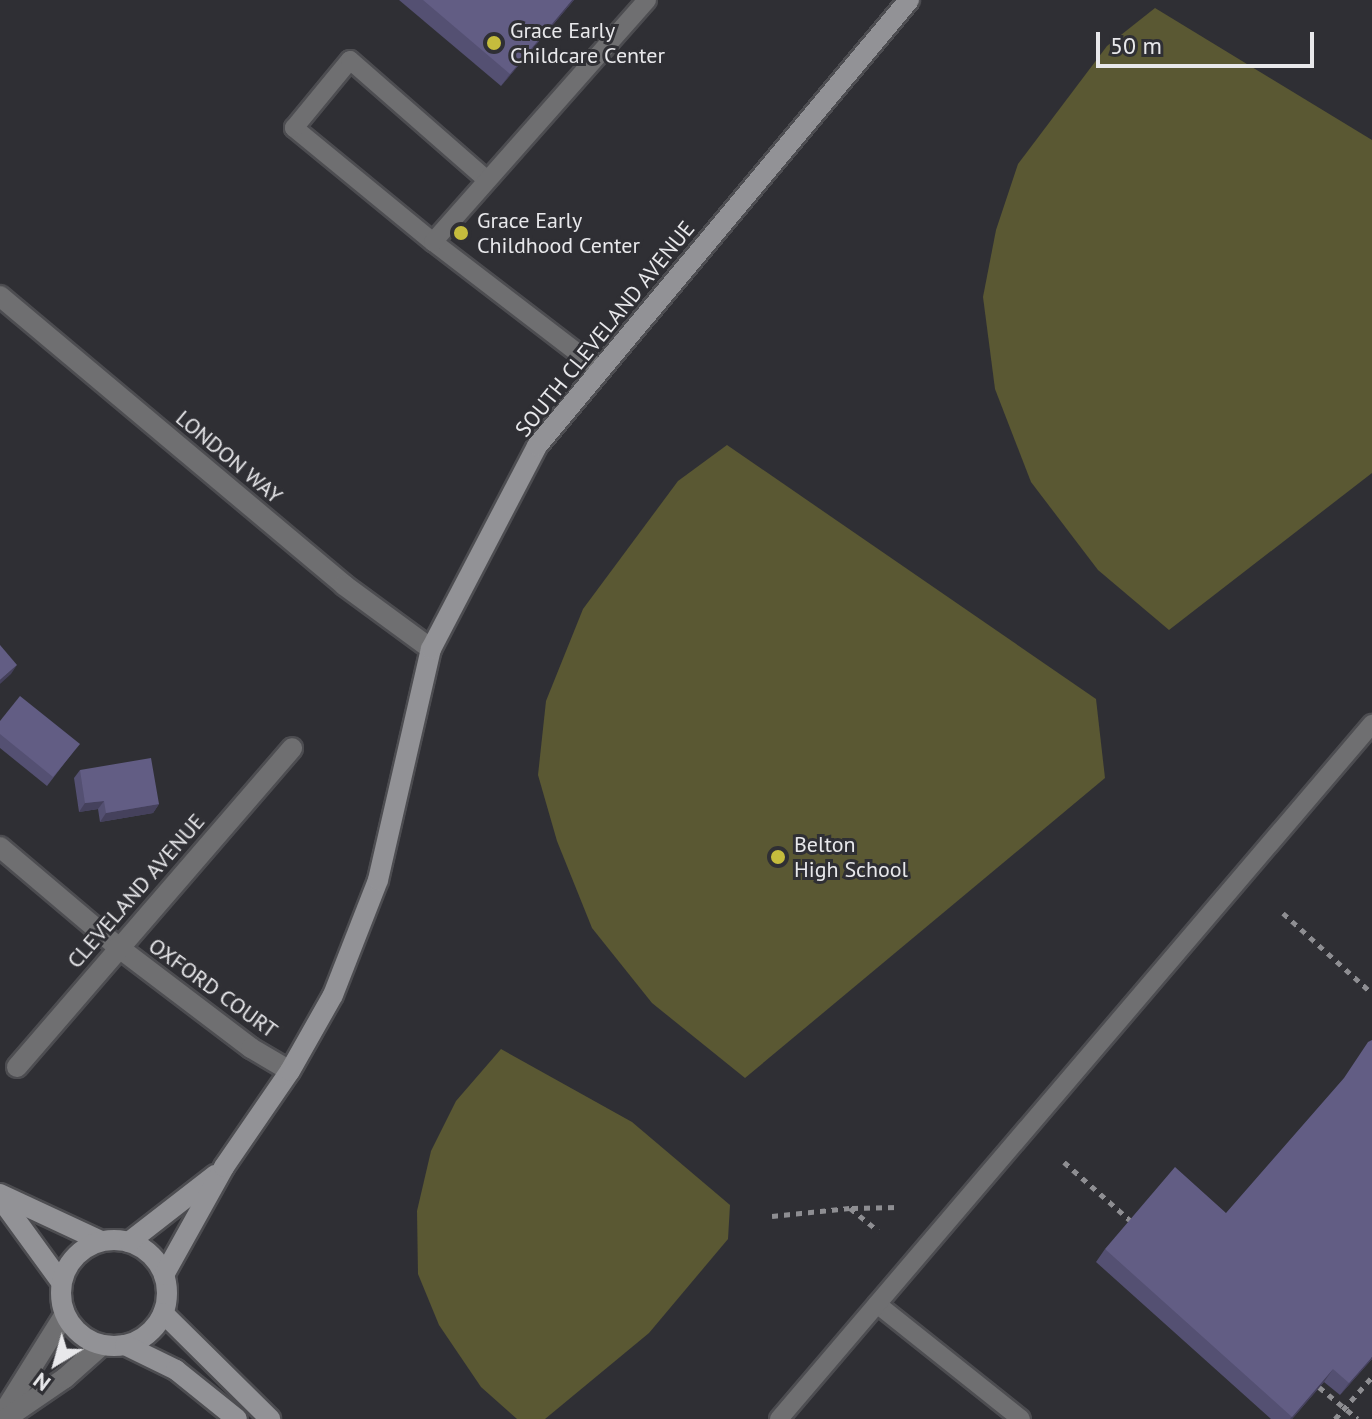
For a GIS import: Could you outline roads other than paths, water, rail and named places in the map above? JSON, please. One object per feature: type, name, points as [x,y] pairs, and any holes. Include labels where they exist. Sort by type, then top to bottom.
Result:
[{"type":"street","name":"SOUTH CLEVELAND AVENUE","points":[[164,1275],[224,1167],[290,1071],[333,995],[378,880],[431,649],[537,446],[909,0]]},
{"type":"street","name":"LONDON WAY","points":[[0,296],[344,585],[431,649]]},
{"type":"street","name":"CLEVELAND AVENUE","points":[[17,1067],[292,748]]},
{"type":"street","name":"OXFORD COURT","points":[[0,847],[118,947],[251,1048],[290,1071]]},
{"type":"street","name":"SOUTH CLEVELAND AVENUE","points":[[129,1242],[224,1167]]},
{"type":"street","points":[[0,1196],[101,1241],[129,1242],[144,1249],[164,1275],[163,1313],[148,1334],[125,1345],[102,1345],[73,1328],[65,1314],[61,1282],[0,1196]]},
{"type":"street","points":[[61,1282],[75,1255],[101,1241]]},
{"type":"street","points":[[163,1313],[270,1419]]},
{"type":"street","points":[[2,1418],[65,1314]]},
{"type":"street","points":[[2,1418],[65,1378],[102,1345]]},
{"type":"street","points":[[125,1345],[176,1370],[237,1419]]},
{"type":"lane","points":[[433,242],[647,0]]},
{"type":"lane","points":[[486,179],[350,60],[294,128],[433,242],[600,370]]},
{"type":"lane","points":[[779,1419],[1372,724]]},
{"type":"lane","points":[[877,1304],[1021,1419]]},
{"type":"place","name":"Grace Early Childcare Center","points":[[494,43]]},
{"type":"place","name":"Grace Early Childhood Center","points":[[461,233]]},
{"type":"place","name":"Belton High School","points":[[778,857]]}]
